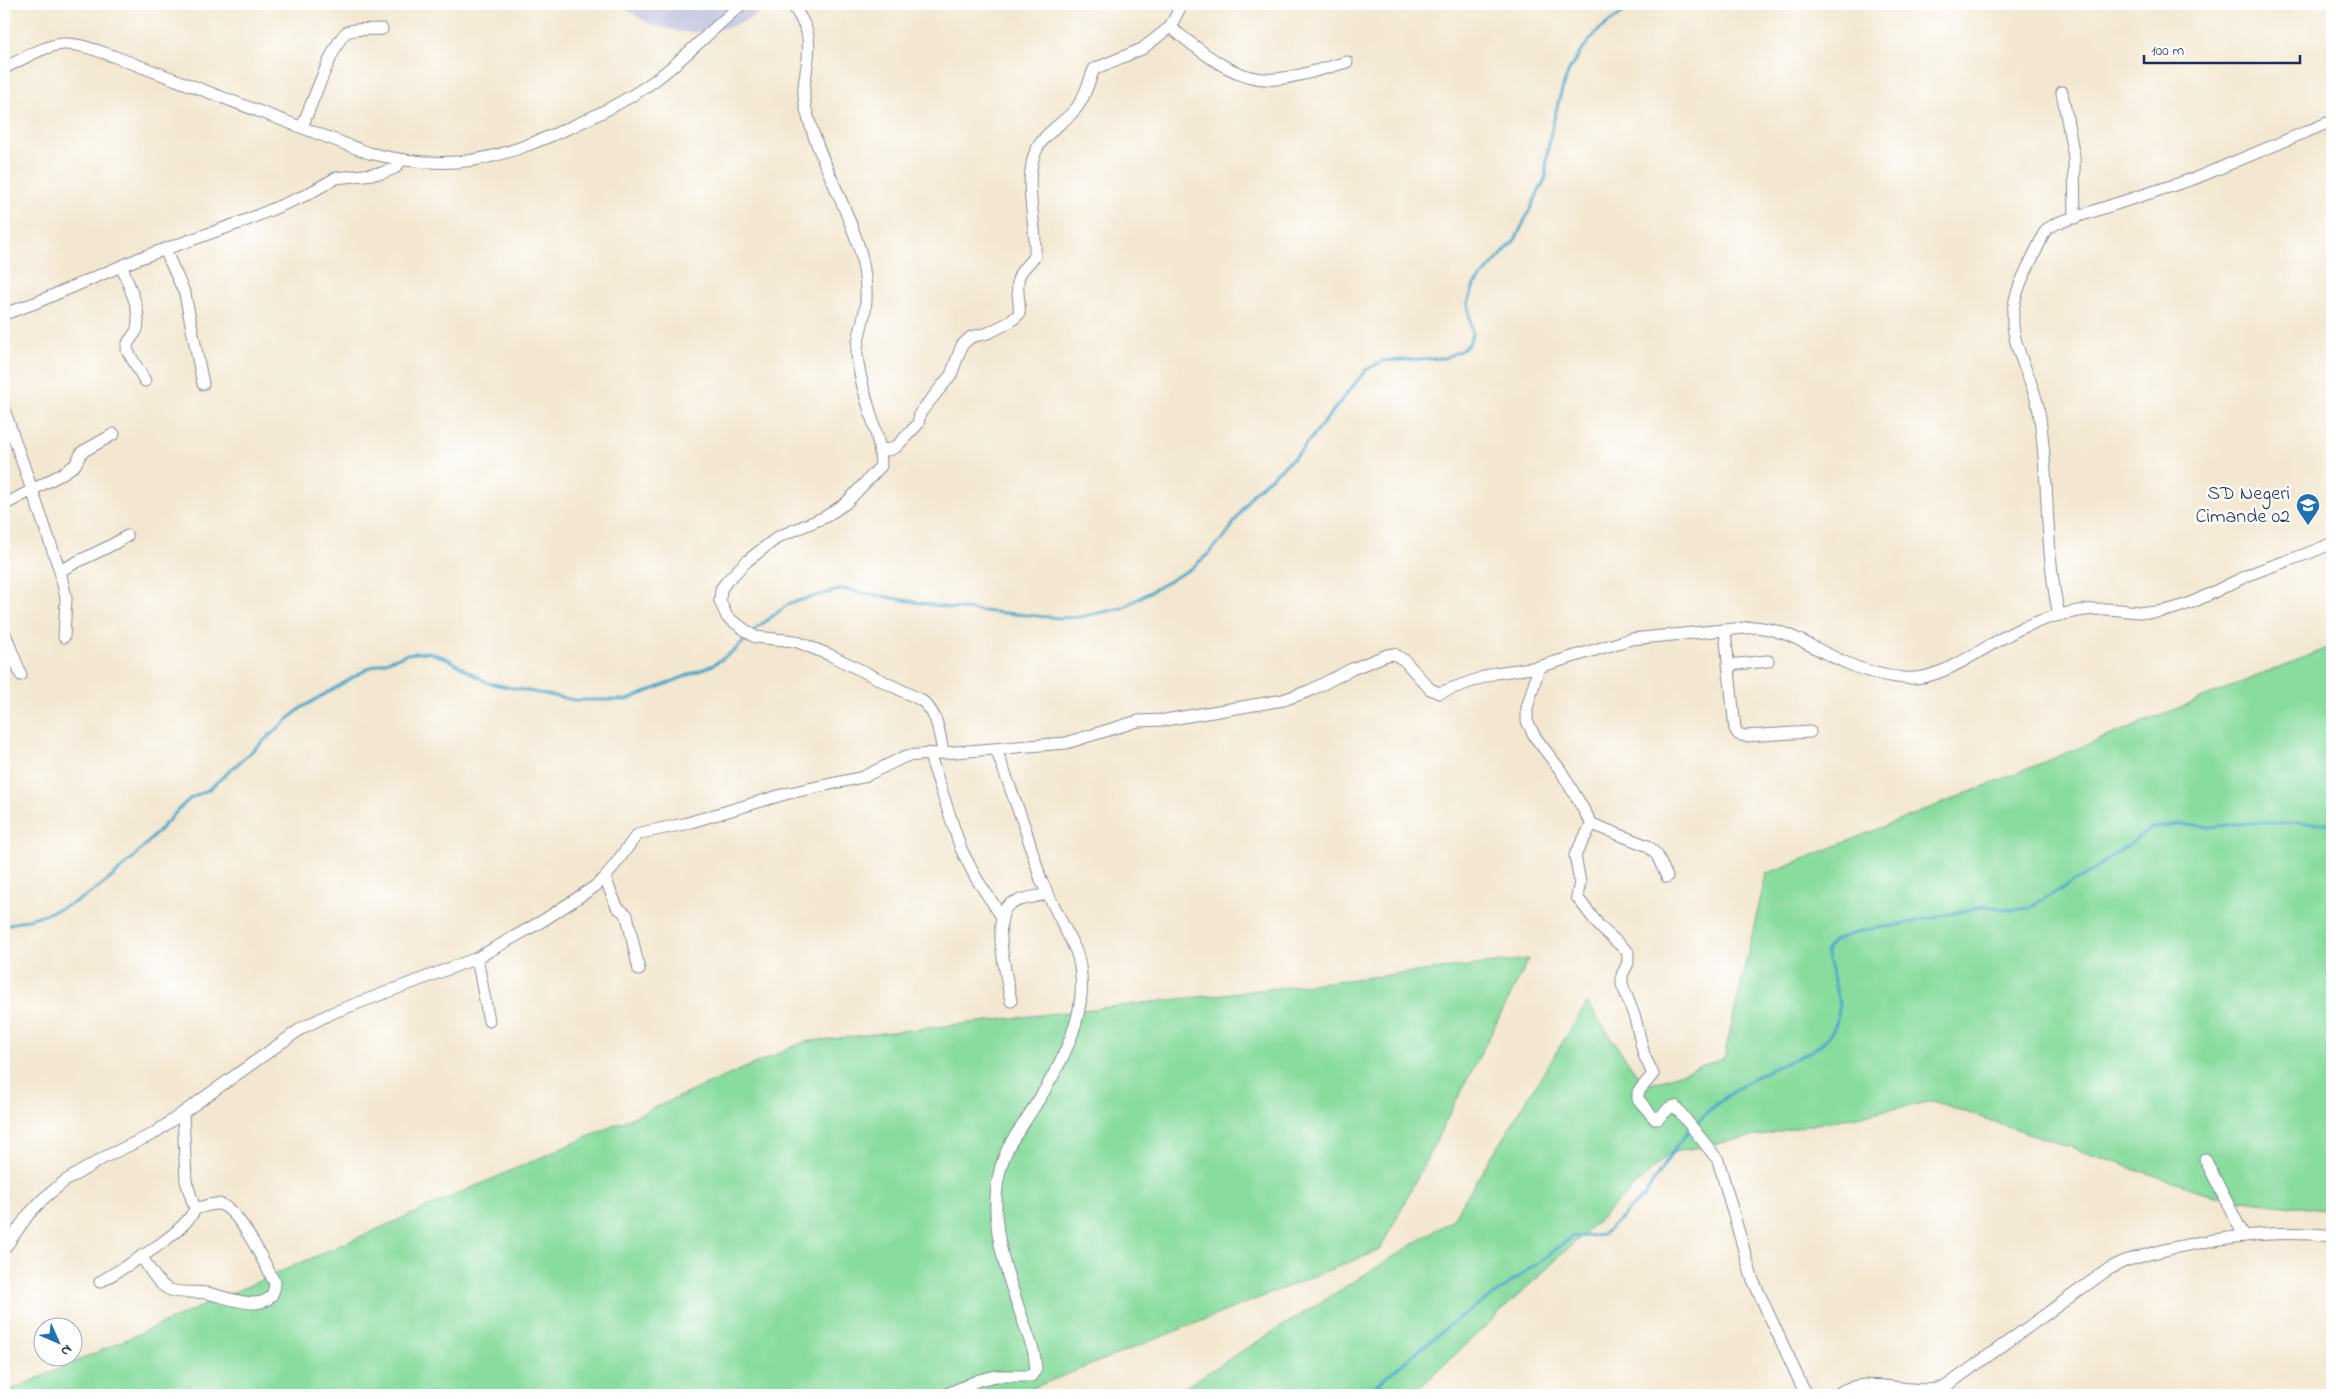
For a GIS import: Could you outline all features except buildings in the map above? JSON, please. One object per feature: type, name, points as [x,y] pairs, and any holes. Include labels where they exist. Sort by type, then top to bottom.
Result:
[{"type":"street","points":[[4,68],[46,48],[64,44],[77,45],[113,56],[302,127],[343,145],[401,161],[453,163],[490,158],[516,151],[592,118],[628,99],[655,81],[742,4]]},
{"type":"street","points":[[792,4],[808,36],[807,63],[803,83],[806,108],[815,138],[852,226],[864,271],[866,302],[857,356],[863,388],[880,448],[881,466],[846,503],[825,517],[778,537],[747,561],[727,581],[720,594],[727,617],[751,635],[795,641],[830,654],[921,700],[935,716],[942,752]]},
{"type":"street","points":[[880,448],[888,450],[896,447],[918,424],[920,413],[951,375],[962,345],[971,337],[988,333],[1010,322],[1019,314],[1018,284],[1020,274],[1035,256],[1031,184],[1034,156],[1042,141],[1051,130],[1072,113],[1081,102],[1094,69],[1142,49],[1170,27],[1182,4]]},
{"type":"street","points":[[1170,27],[1212,59],[1251,77],[1274,79],[1347,62]]},
{"type":"street","points":[[302,127],[334,52],[343,36],[348,32],[382,29]]},
{"type":"street","points":[[2062,92],[2074,157],[2074,218]]},
{"type":"street","points":[[2059,616],[2049,560],[2048,494],[2040,412],[2015,334],[2013,313],[2021,284],[2047,229],[2057,223],[2206,175],[2332,121]]},
{"type":"street","points":[[4,314],[140,258],[242,222],[306,195],[336,178],[382,173],[395,168],[401,161]]},
{"type":"street","points":[[165,250],[185,294],[203,384]]},
{"type":"street","points":[[122,267],[138,317],[136,329],[126,344],[127,350],[145,381]]},
{"type":"street","points":[[4,409],[60,571],[66,598],[64,638]]},
{"type":"street","points":[[4,504],[33,490],[72,467],[82,452],[114,434]]},
{"type":"street","points":[[60,571],[82,558],[105,551],[127,536]]},
{"type":"street","points":[[4,1249],[28,1215],[44,1198],[66,1180],[105,1157],[153,1134],[302,1028],[332,1013],[477,958],[544,920],[605,878],[629,843],[641,833],[684,824],[785,794],[852,780],[869,775],[898,758],[942,752],[1066,743],[1138,721],[1165,720],[1283,700],[1309,691],[1352,669],[1394,654],[1404,660],[1430,689],[1439,693],[1495,673],[1539,667],[1631,639],[1755,627],[1769,628],[1790,634],[1852,665],[1890,676],[1915,678],[1945,669],[2014,631],[2059,616],[2091,610],[2143,612],[2171,609],[2251,574],[2332,543]]},
{"type":"street","points":[[4,631],[21,675]]},
{"type":"street","points":[[1725,631],[1735,729],[1738,734],[1745,736],[1810,732]]},
{"type":"street","points":[[1728,665],[1768,661]]},
{"type":"street","points":[[1539,667],[1527,708],[1527,721],[1535,737],[1566,779],[1592,824],[1648,846],[1657,856],[1667,877]]},
{"type":"street","points":[[946,1395],[979,1380],[996,1376],[1031,1376],[1036,1369],[1034,1353],[1000,1248],[994,1206],[996,1184],[1003,1156],[1068,1046],[1082,993],[1081,971],[1076,951],[1047,894],[996,749]]},
{"type":"street","points":[[929,754],[961,849],[976,878],[1002,916]]},
{"type":"street","points":[[1592,824],[1575,855],[1580,882],[1577,897],[1600,927],[1628,952],[1628,963],[1622,975],[1622,984],[1635,1018],[1644,1055],[1653,1074],[1638,1092],[1638,1099],[1655,1119],[1658,1119],[1669,1108],[1675,1106],[1718,1160],[1752,1278],[1806,1395]]},
{"type":"street","points":[[605,878],[617,907],[627,915],[639,970]]},
{"type":"street","points":[[1010,1001],[1002,954],[1002,916],[1009,904],[1047,894]]},
{"type":"street","points":[[477,958],[489,1021]]},
{"type":"street","points":[[100,1282],[141,1256],[190,1219],[195,1209],[186,1181],[183,1114]]},
{"type":"street","points":[[2205,1158],[2244,1236]]},
{"type":"street","points":[[141,1256],[161,1284],[172,1291],[207,1293],[248,1304],[262,1302],[270,1296],[275,1290],[275,1283],[243,1224],[222,1205],[215,1204],[195,1209]]},
{"type":"street","points":[[1836,1395],[1850,1388],[1869,1386],[1944,1391],[2110,1268],[2142,1255],[2244,1236],[2306,1233],[2332,1236]]},
{"type":"shaded area","points":[[617,4],[769,4],[752,18],[726,28],[702,32],[681,32],[650,24]]},
{"type":"green space","points":[[2332,646],[2332,1211],[2218,1197],[1933,1101],[1670,1153],[1412,1395],[1172,1395],[1452,1220],[1587,1003],[1645,1086],[1724,1058],[1766,874]]},
{"type":"green space","points":[[1529,959],[1380,1250],[1015,1395],[4,1395],[4,1393],[66,1366],[82,1366],[82,1359],[804,1042]]},
{"type":"waterway","points":[[4,926],[56,910],[100,887],[125,865],[183,805],[191,798],[208,790],[301,708],[369,668],[407,654],[428,652],[446,658],[488,683],[574,700],[627,700],[713,665],[735,650],[758,627],[790,603],[842,589],[949,608],[1059,618],[1080,617],[1122,608],[1192,568],[1207,555],[1227,534],[1253,493],[1299,453],[1366,370],[1383,361],[1444,358],[1462,350],[1469,344],[1472,334],[1468,303],[1474,285],[1515,240],[1546,177],[1546,166],[1554,121],[1566,77],[1583,49],[1596,33],[1632,4]]},
{"type":"waterway","points":[[1694,1126],[1713,1107],[1750,1080],[1806,1054],[1819,1046],[1829,1036],[1836,1023],[1839,1007],[1826,951],[1834,940],[1863,930],[1898,925],[1986,906],[2013,910],[2028,908],[2089,873],[2150,829],[2176,824],[2207,827],[2248,823],[2332,823]]},
{"type":"waterway","points":[[1364,1395],[1457,1319],[1497,1293],[1572,1237],[1603,1235],[1644,1196],[1678,1144],[1690,1130]]},
{"type":"place","name":"SD Negeri Cimande 02","points":[[2308,526]]}]
